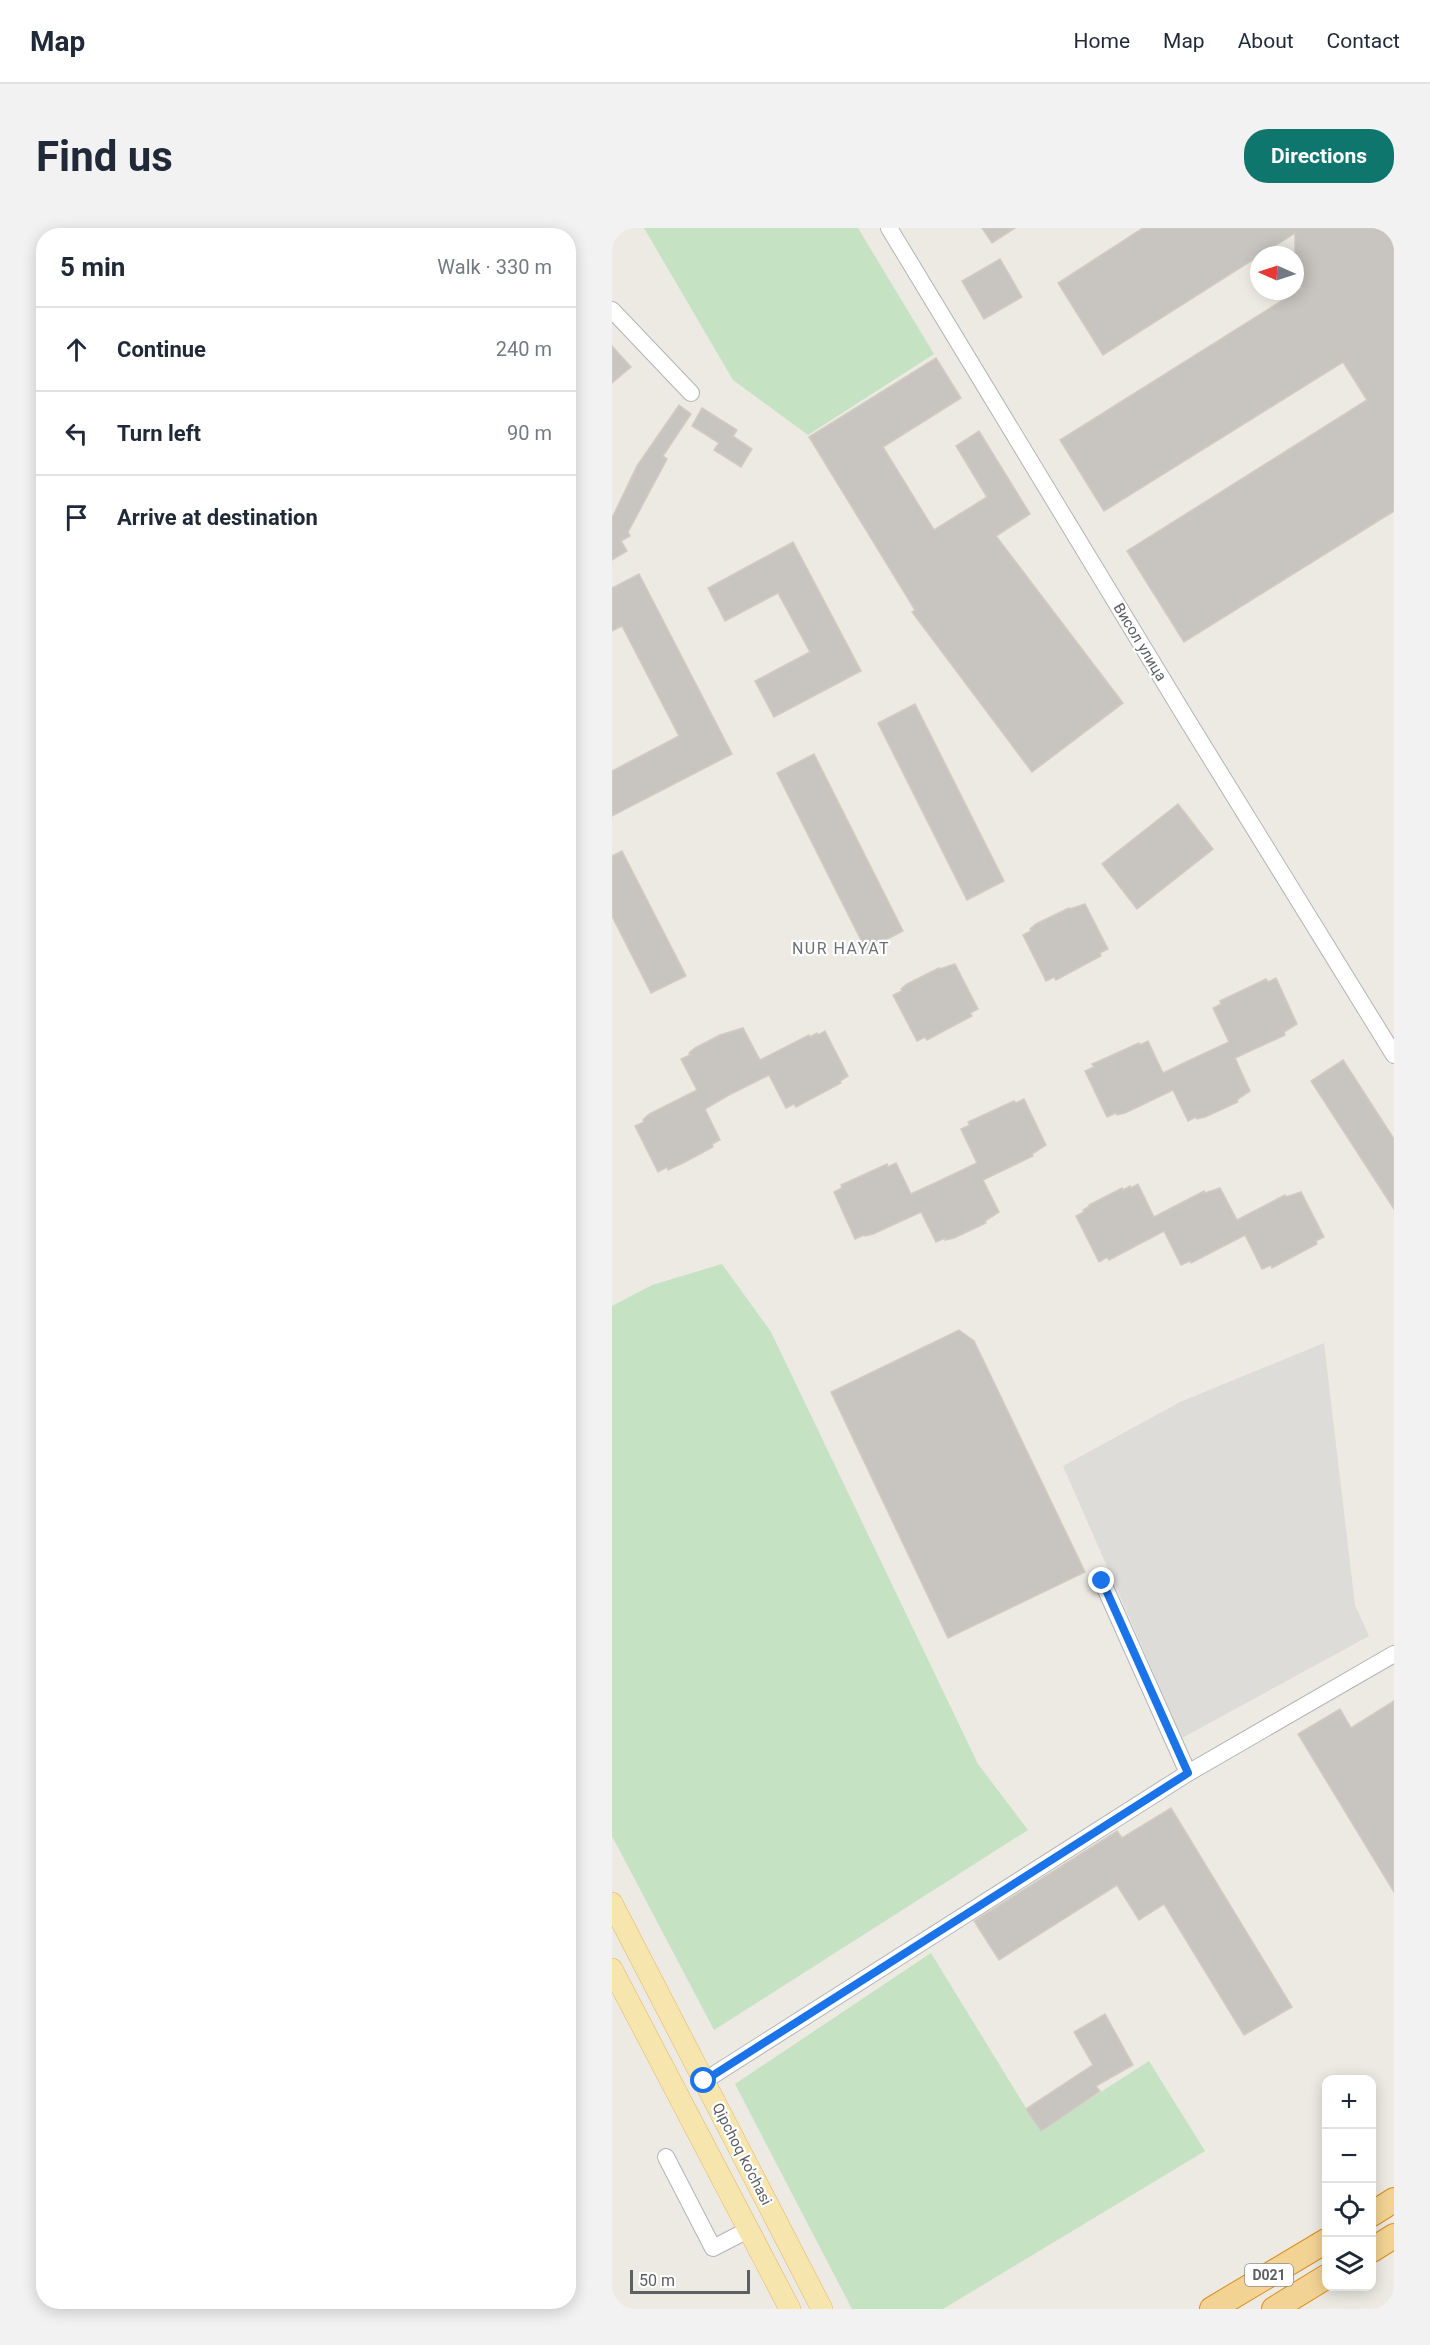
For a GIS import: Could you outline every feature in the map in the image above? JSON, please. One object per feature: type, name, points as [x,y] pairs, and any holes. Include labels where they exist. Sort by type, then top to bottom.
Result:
[{"type":"highway","points":[[1376,2211],[1394,2200]]},
{"type":"highway","points":[[1376,2247],[1394,2236]]},
{"type":"highway","name":"D021","points":[[1212,2309],[1322,2243]]},
{"type":"highway","name":"D021","points":[[1274,2309],[1322,2279]]},
{"type":"main road","name":"Qipchoq ko'chasi","points":[[612,1903],[822,2309]]},
{"type":"main road","name":"Qipchoq ko'chasi","points":[[612,1969],[790,2309]]},
{"type":"street","name":"Висол улица","points":[[889,228],[1186,718],[1394,1055]]},
{"type":"street","points":[[612,310],[691,393]]},
{"type":"street","points":[[1102,1581],[1188,1773]]},
{"type":"street","points":[[704,2081],[1188,1773],[1394,1654]]},
{"type":"street","points":[[666,2157],[713,2248],[748,2230]]},
{"type":"shaded area","points":[[1324,1343],[1355,1605],[1369,1636],[1182,1738],[1063,1466],[1180,1402]]},
{"type":"green space","points":[[644,228],[858,228],[934,354],[808,435],[733,380]]},
{"type":"green space","points":[[722,1264],[771,1332],[978,1764],[1028,1830],[714,2030],[612,1836],[612,1306],[652,1285]]},
{"type":"green space","points":[[931,1953],[1040,2131],[1149,2061],[1205,2151],[943,2309],[852,2309],[735,2084]]},
{"type":"building","points":[[982,228],[1015,228],[992,243]]},
{"type":"building","points":[[1143,228],[1394,228],[1394,511],[1184,642],[1127,551],[1367,400],[1343,362],[1104,511],[1060,440],[1283,300],[1304,300],[1304,246],[1295,246],[1295,233],[1275,246],[1250,246],[1250,262],[1103,355],[1058,283]]},
{"type":"building","points":[[1000,259],[1022,297],[984,319],[962,281]]},
{"type":"building","points":[[612,346],[631,367],[612,383]]},
{"type":"building","points":[[936,358],[961,398],[883,447],[934,530],[987,497],[956,446],[979,431],[1030,514],[996,536],[1123,703],[1032,772],[912,612],[915,610],[809,437]]},
{"type":"building","points":[[679,405],[691,414],[663,456],[667,459],[628,532],[630,536],[621,541],[627,551],[612,560],[612,518],[637,466]]},
{"type":"building","points":[[702,408],[737,430],[733,436],[752,449],[741,467],[714,450],[719,443],[692,426]]},
{"type":"building","points":[[793,542],[861,671],[774,717],[755,681],[810,652],[778,593],[725,621],[708,588]]},
{"type":"building","points":[[639,574],[732,754],[612,816],[612,771],[679,736],[622,626],[612,631],[612,588]]},
{"type":"building","points":[[915,704],[1004,881],[967,900],[878,723]]},
{"type":"building","points":[[814,754],[903,931],[866,950],[777,773]]},
{"type":"building","points":[[1178,804],[1213,849],[1137,909],[1102,864]]},
{"type":"building","points":[[622,851],[686,976],[651,993],[612,916],[612,856]]},
{"type":"building","points":[[1085,904],[1108,949],[1100,953],[1101,956],[1056,980],[1054,977],[1046,981],[1023,935],[1031,931],[1030,929],[1036,924],[1069,908]]},
{"type":"building","points":[[955,964],[978,1009],[970,1013],[972,1016],[927,1040],[925,1037],[917,1041],[893,995],[902,991],[901,989],[907,984],[939,968]]},
{"type":"building","points":[[1276,978],[1297,1024],[1284,1032],[1285,1035],[1235,1058],[1250,1091],[1237,1100],[1238,1102],[1205,1117],[1197,1119],[1196,1117],[1188,1121],[1173,1090],[1125,1113],[1117,1115],[1116,1113],[1107,1117],[1085,1071],[1094,1067],[1092,1064],[1148,1041],[1163,1073],[1229,1042],[1213,1008],[1221,1004],[1220,1001],[1266,979],[1268,982]]},
{"type":"building","points":[[743,1028],[760,1060],[809,1035],[810,1037],[817,1033],[818,1035],[825,1031],[848,1076],[840,1081],[841,1083],[796,1107],[794,1104],[786,1108],[769,1075],[729,1095],[705,1109],[720,1140],[712,1144],[713,1147],[683,1163],[658,1172],[635,1126],[644,1122],[643,1120],[649,1114],[697,1090],[681,1059],[690,1055],[689,1053],[695,1048],[720,1035]]},
{"type":"building","points":[[1343,1060],[1394,1139],[1394,1209],[1311,1081]]},
{"type":"building","points":[[1024,1099],[1046,1145],[1032,1154],[1033,1156],[983,1180],[999,1212],[985,1221],[986,1223],[954,1238],[945,1240],[945,1238],[936,1242],[921,1212],[873,1234],[855,1239],[834,1192],[842,1188],[841,1185],[887,1164],[888,1167],[896,1163],[911,1194],[937,1182],[977,1163],[961,1129],[970,1125],[968,1122],[1014,1101],[1016,1103]]},
{"type":"building","points":[[1138,1184],[1154,1217],[1204,1191],[1205,1193],[1220,1188],[1237,1220],[1285,1195],[1286,1197],[1301,1192],[1324,1237],[1316,1241],[1317,1244],[1272,1268],[1271,1265],[1262,1269],[1245,1235],[1191,1263],[1190,1261],[1181,1265],[1164,1231],[1109,1260],[1107,1257],[1099,1262],[1076,1216],[1084,1212],[1083,1210],[1089,1205],[1122,1188],[1123,1190],[1130,1186],[1131,1188]]},
{"type":"building","points":[[959,1330],[974,1341],[1085,1572],[948,1638],[831,1392]]},
{"type":"building","points":[[1394,1701],[1394,1892],[1298,1734],[1340,1709],[1351,1728]]},
{"type":"building","points":[[1171,1808],[1292,2007],[1244,2035],[1164,1904],[1139,1920],[1117,1885],[999,1960],[974,1921],[1117,1831],[1122,1838]]},
{"type":"building","points":[[1105,2014],[1133,2065],[1096,2086],[1100,2091],[1041,2131],[1026,2109],[1093,2065],[1074,2032]]},
{"type":"district","name":"NUR HAYAT","points":[[841,948]]},
{"type":"route","points":[[704,2081],[1188,1773],[1102,1581]]}]
